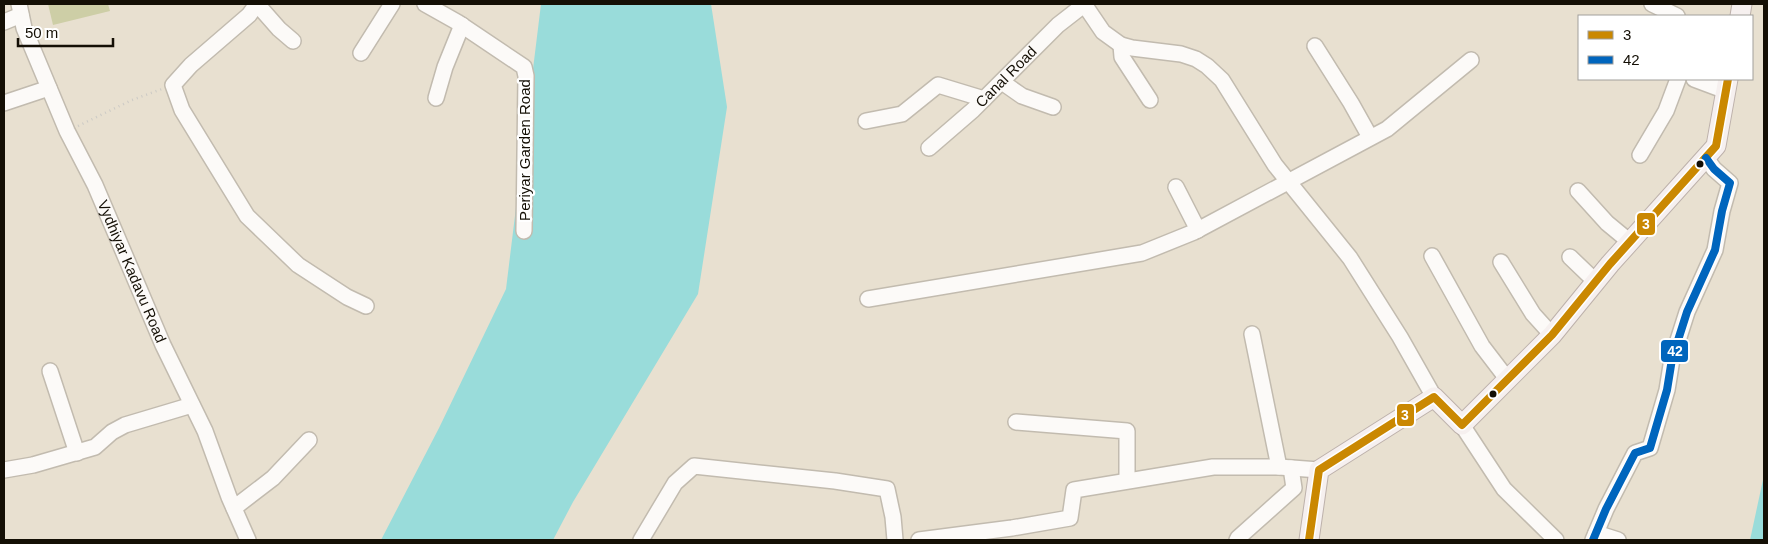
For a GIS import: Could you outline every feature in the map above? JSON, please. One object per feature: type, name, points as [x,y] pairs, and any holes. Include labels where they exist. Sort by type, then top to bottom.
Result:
[{"type":"main road","points":[[1309,540],[1319,470],[1434,397],[1462,424],[1552,335],[1595,281],[1716,146],[1727,85]]},
{"type":"street","points":[[292,41],[257,4],[249,14],[191,65],[173,85],[182,110],[247,216],[298,265],[347,297],[366,306]]},
{"type":"street","points":[[361,53],[392,4]]},
{"type":"street","name":"Periyar Garden Road","points":[[425,4],[462,25],[524,67],[526,76],[524,231]]},
{"type":"street","points":[[1084,4],[1103,32],[1121,45],[1181,54],[1196,59],[1222,80],[1275,165],[1350,258],[1400,337],[1434,397]]},
{"type":"street","name":"Canal Road","points":[[929,148],[1002,82],[1058,25],[1084,4]]},
{"type":"street","points":[[1652,4],[1674,15]]},
{"type":"street","points":[[4,22],[20,10]]},
{"type":"street","name":"Vydhiyar Kadavu Road","points":[[20,10],[24,28],[67,131],[95,185],[163,345],[205,431],[248,540]]},
{"type":"street","points":[[436,98],[445,67],[462,25]]},
{"type":"street","points":[[1121,45],[1122,57],[1150,100]]},
{"type":"street","points":[[1315,46],[1351,103],[1370,138]]},
{"type":"street","points":[[868,299],[1142,252],[1198,230],[1387,128],[1471,60]]},
{"type":"street","points":[[1640,155],[1666,111],[1678,80]]},
{"type":"street","points":[[1700,80],[1727,85]]},
{"type":"street","points":[[1002,82],[1022,96],[1053,107]]},
{"type":"street","points":[[866,121],[902,114],[938,85],[984,99]]},
{"type":"street","points":[[4,103],[49,88]]},
{"type":"street","points":[[1618,540],[1594,537],[1635,452],[1650,448],[1667,390],[1672,359],[1687,312],[1715,250],[1722,211],[1730,183],[1714,169],[1706,158]]},
{"type":"street","points":[[1176,187],[1198,230]]},
{"type":"street","points":[[1578,190],[1607,223],[1630,242]]},
{"type":"street","points":[[1432,256],[1482,346],[1508,380]]},
{"type":"street","points":[[1570,257],[1595,281]]},
{"type":"street","points":[[1501,262],[1532,314],[1552,335]]},
{"type":"street","points":[[1237,540],[1294,488],[1285,467],[1252,334]]},
{"type":"street","points":[[50,371],[77,452]]},
{"type":"street","points":[[4,470],[33,465],[94,447],[112,432],[125,425],[192,405]]},
{"type":"street","points":[[1016,422],[1127,431],[1127,480]]},
{"type":"street","points":[[1462,424],[1504,489],[1556,540]]},
{"type":"street","points":[[234,508],[273,478],[309,440]]},
{"type":"street","points":[[641,540],[675,483],[694,466],[835,481],[886,489],[893,517],[895,540]]},
{"type":"street","points":[[919,540],[1012,528],[1070,518],[1074,490],[1127,480],[1214,466],[1285,467],[1319,470]]},
{"type":"path","points":[[67,131],[132,100],[173,85]]},
{"type":"green space","points":[[48,4],[108,4],[110,11],[53,25]]},
{"type":"water","points":[[541,4],[711,4],[727,107],[698,294],[573,502],[553,540],[381,540],[439,428],[506,289]]},
{"type":"water","points":[[1764,475],[1764,540],[1750,540]]},
{"type":"transit line","name":"3","points":[[1309,540],[1319,470],[1434,397],[1462,425],[1552,335],[1610,264],[1716,146],[1728,80]]},
{"type":"transit line","name":"42","points":[[1593,540],[1606,509],[1635,453],[1650,448],[1667,390],[1672,359],[1687,312],[1715,250],[1722,211],[1730,183],[1714,169],[1706,158]]}]
